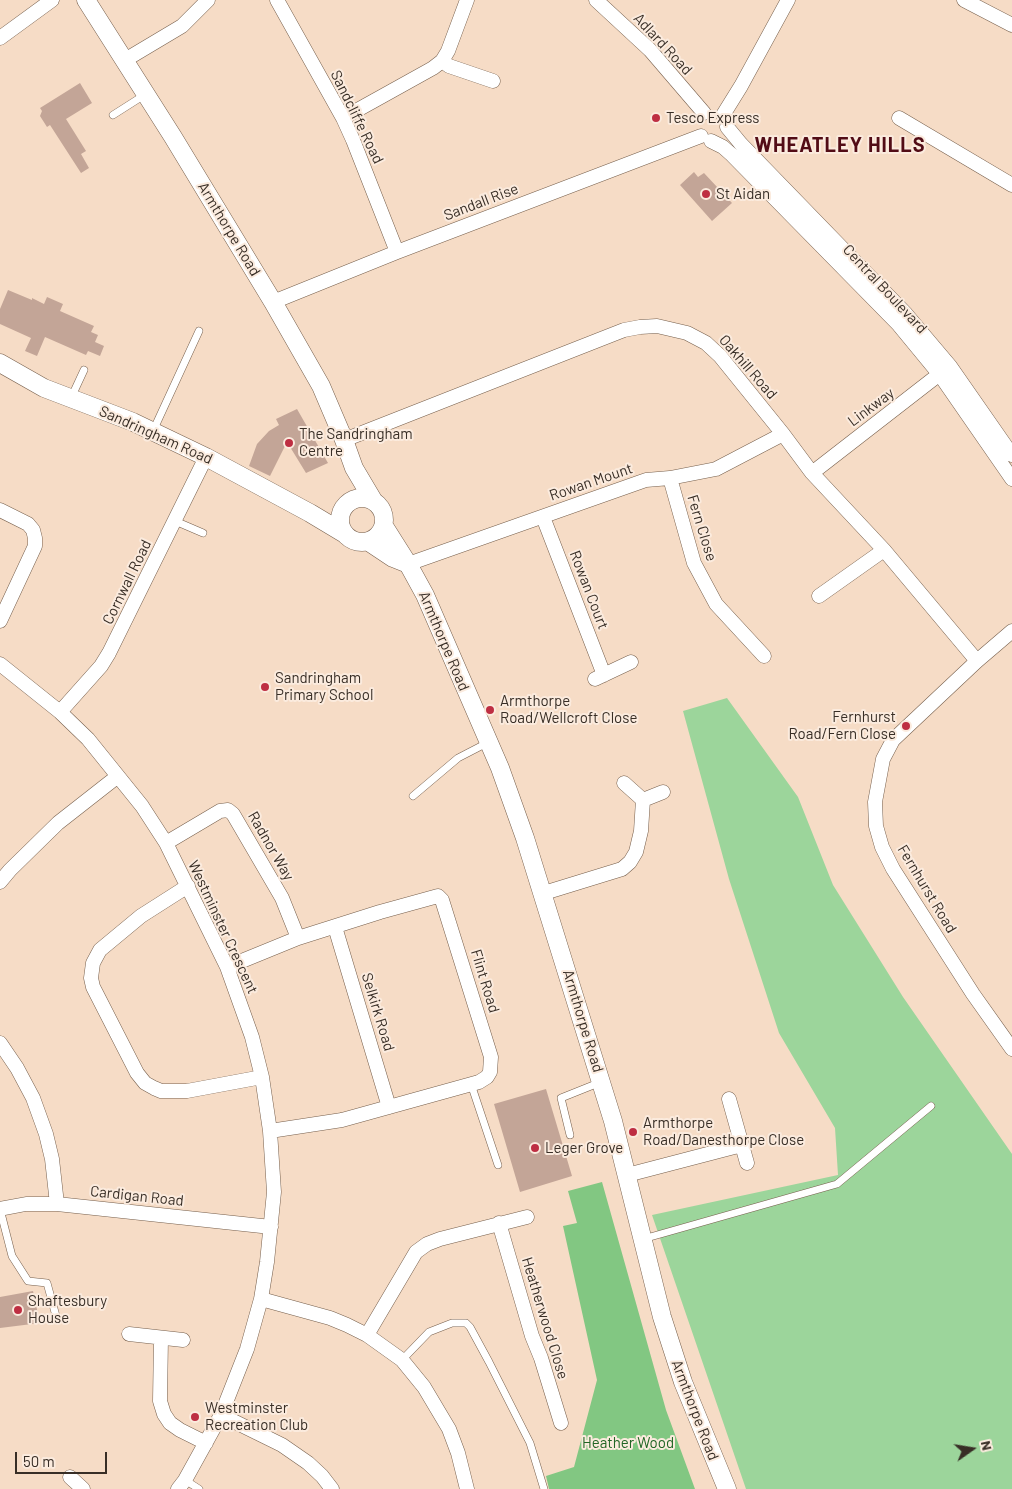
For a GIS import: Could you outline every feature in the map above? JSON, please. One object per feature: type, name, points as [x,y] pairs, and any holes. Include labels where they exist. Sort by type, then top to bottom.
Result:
[{"type":"street","name":"Armthorpe Road","points":[[86,0],[146,94],[322,386],[354,468],[373,500]]},
{"type":"street","points":[[125,60],[182,26],[208,0]]},
{"type":"street","name":"Sandcliffe Road","points":[[277,0],[343,118],[397,252]]},
{"type":"street","points":[[343,118],[433,68],[442,61],[448,51],[467,0]]},
{"type":"street","name":"Adlard Road","points":[[596,0],[650,50],[704,113]]},
{"type":"street","points":[[725,121],[716,111],[704,113],[699,120],[698,126],[706,138],[718,140],[722,137],[725,121],[741,86],[788,0]]},
{"type":"street","points":[[964,0],[1012,25]]},
{"type":"street","points":[[0,38],[45,2]]},
{"type":"street","points":[[442,61],[449,66],[493,81]]},
{"type":"street","points":[[899,118],[1012,186]]},
{"type":"street","name":"Central Boulevard","points":[[725,121],[741,144],[840,255],[898,324],[945,370],[1012,455]]},
{"type":"street","name":"Central Boulevard","points":[[706,138],[724,147],[840,255]]},
{"type":"street","name":"Sandall Rise","points":[[273,302],[397,252],[706,138]]},
{"type":"street","name":"Oakhill Road","points":[[344,440],[624,330],[640,326],[657,326],[687,333],[706,343],[720,356],[812,473],[884,550],[977,661]]},
{"type":"street","name":"Sandringham Road","points":[[0,363],[44,388],[133,422],[206,457],[310,513],[344,534]]},
{"type":"street","name":"Central Boulevard","points":[[945,370],[1011,475]]},
{"type":"street","name":"Linkway","points":[[812,473],[945,370]]},
{"type":"street","name":"Rowan Mount","points":[[408,564],[646,480],[670,478],[716,469],[783,434]]},
{"type":"street","name":"Cornwall Road","points":[[60,712],[101,666],[110,653],[206,457]]},
{"type":"street","points":[[354,468],[340,517],[340,526],[344,534],[352,540],[368,542],[393,558],[408,564]]},
{"type":"street","name":"Fern Close","points":[[670,478],[694,563],[716,604],[764,656]]},
{"type":"street","points":[[310,513],[344,507],[354,499],[373,500],[380,506],[384,515],[384,526],[380,534],[368,542]]},
{"type":"street","points":[[0,510],[28,524],[33,530],[35,538],[35,546],[0,621]]},
{"type":"street","name":"Rowan Court","points":[[543,517],[600,677],[631,662]]},
{"type":"street","name":"Armthorpe Road","points":[[384,526],[425,595],[500,768],[544,893],[601,1082],[627,1175],[662,1317],[680,1373],[727,1489]]},
{"type":"street","points":[[819,596],[884,550]]},
{"type":"street","name":"Fernhurst Road","points":[[1012,631],[977,661],[893,740],[883,759],[875,802],[876,826],[882,847],[893,869],[973,994],[1012,1049]]},
{"type":"street","name":"Westminster Crescent","points":[[0,664],[60,712],[88,738],[142,806],[166,843],[227,967],[252,1037],[262,1077],[270,1130],[274,1192],[268,1262],[261,1299],[247,1349],[221,1415],[182,1484]]},
{"type":"street","points":[[0,880],[58,823],[118,776]]},
{"type":"street","points":[[624,783],[643,800]]},
{"type":"street","points":[[643,800],[663,792]]},
{"type":"street","points":[[544,893],[622,869],[630,862],[636,852],[641,831],[643,800]]},
{"type":"street","name":"Radnor Way","points":[[166,843],[220,811],[228,810],[233,814],[282,898],[298,938]]},
{"type":"street","points":[[188,886],[141,916],[100,950],[93,964],[91,978],[93,987],[137,1073],[145,1083],[154,1088],[161,1091],[187,1091],[262,1077]]},
{"type":"street","name":"Flint Road","points":[[227,967],[298,938],[438,896],[442,900],[491,1057],[490,1072],[480,1082],[342,1120],[270,1130]]},
{"type":"street","name":"Selkirk Road","points":[[335,927],[389,1107]]},
{"type":"street","points":[[0,1043],[17,1068],[33,1098],[46,1134],[52,1159],[57,1204]]},
{"type":"street","points":[[729,1099],[747,1163]]},
{"type":"street","points":[[627,1175],[742,1144]]},
{"type":"street","name":"Cardigan Road","points":[[0,1209],[26,1204],[57,1204],[271,1227]]},
{"type":"street","points":[[367,1335],[416,1252],[427,1244],[440,1239],[527,1216]]},
{"type":"street","name":"Heatherwood Close","points":[[499,1223],[532,1336],[541,1358],[561,1423]]},
{"type":"street","points":[[261,1299],[330,1318],[367,1335],[402,1360],[424,1387],[449,1429],[458,1453],[467,1489]]},
{"type":"street","points":[[129,1334],[183,1340]]},
{"type":"street","points":[[161,1338],[160,1401],[164,1414],[170,1423],[180,1430],[206,1443]]},
{"type":"street","points":[[221,1415],[282,1445],[308,1463],[332,1489]]},
{"type":"lane","points":[[113,115],[146,94]]},
{"type":"lane","points":[[153,431],[199,331]]},
{"type":"lane","points":[[71,398],[84,370]]},
{"type":"lane","points":[[175,521],[203,533]]},
{"type":"lane","points":[[413,796],[458,758],[488,742]]},
{"type":"lane","points":[[570,1135],[561,1098],[601,1082]]},
{"type":"lane","points":[[471,1084],[498,1165]]},
{"type":"lane","points":[[643,1239],[837,1184],[931,1106]]},
{"type":"lane","points":[[0,1209],[12,1256],[28,1281],[47,1283],[56,1316]]},
{"type":"lane","points":[[402,1360],[429,1332],[452,1323],[466,1323],[490,1362],[530,1443],[544,1489]]},
{"type":"lane","points":[[182,1484],[199,1489]]},
{"type":"green space","points":[[727,698],[798,797],[833,885],[903,997],[1012,1154],[1012,1489],[746,1489],[652,1215],[838,1175],[835,1128],[779,1033],[729,879],[683,711]]},
{"type":"green space","name":"Heather Wood","points":[[602,1182],[666,1410],[695,1489],[549,1489],[546,1476],[574,1467],[597,1380],[563,1226],[577,1223],[568,1191]]},
{"type":"building","points":[[80,83],[92,103],[66,119],[86,151],[81,154],[89,168],[81,173],[50,125],[47,127],[40,116],[42,111],[40,108]]},
{"type":"building","name":"St Aidan","points":[[694,172],[698,177],[704,173],[732,203],[712,221],[680,185]]},
{"type":"building","points":[[8,290],[44,304],[47,297],[63,304],[60,311],[94,326],[91,332],[98,335],[95,342],[104,346],[100,356],[88,351],[86,355],[45,337],[37,356],[25,351],[31,338],[0,324],[0,309]]},
{"type":"building","name":"The Sandringham Centre","points":[[297,409],[328,463],[306,473],[287,442],[270,476],[249,466],[257,444],[269,431],[279,425],[276,419]]},
{"type":"building","name":"Leger Grove","points":[[546,1089],[572,1176],[520,1192],[494,1104]]},
{"type":"building","name":"Shaftesbury House","points":[[33,1291],[40,1323],[0,1328],[0,1297]]},
{"type":"place","name":"Tesco Express","points":[[656,118]]},
{"type":"place","name":"St Aidan","points":[[706,194]]},
{"type":"place","name":"The Sandringham Centre","points":[[289,443]]},
{"type":"place","name":"Sandringham Primary School","points":[[265,687]]},
{"type":"place","name":"Armthorpe Road/Wellcroft Close","points":[[490,710]]},
{"type":"place","name":"Fernhurst Road/Fern Close","points":[[906,726]]},
{"type":"place","name":"Armthorpe Road/Danesthorpe Close","points":[[633,1132]]},
{"type":"place","name":"Leger Grove","points":[[535,1148]]},
{"type":"place","name":"Shaftesbury House","points":[[18,1310]]},
{"type":"place","name":"Westminster Recreation Club","points":[[195,1417]]},
{"type":"district","name":"WHEATLEY HILLS","points":[[840,145]]}]
